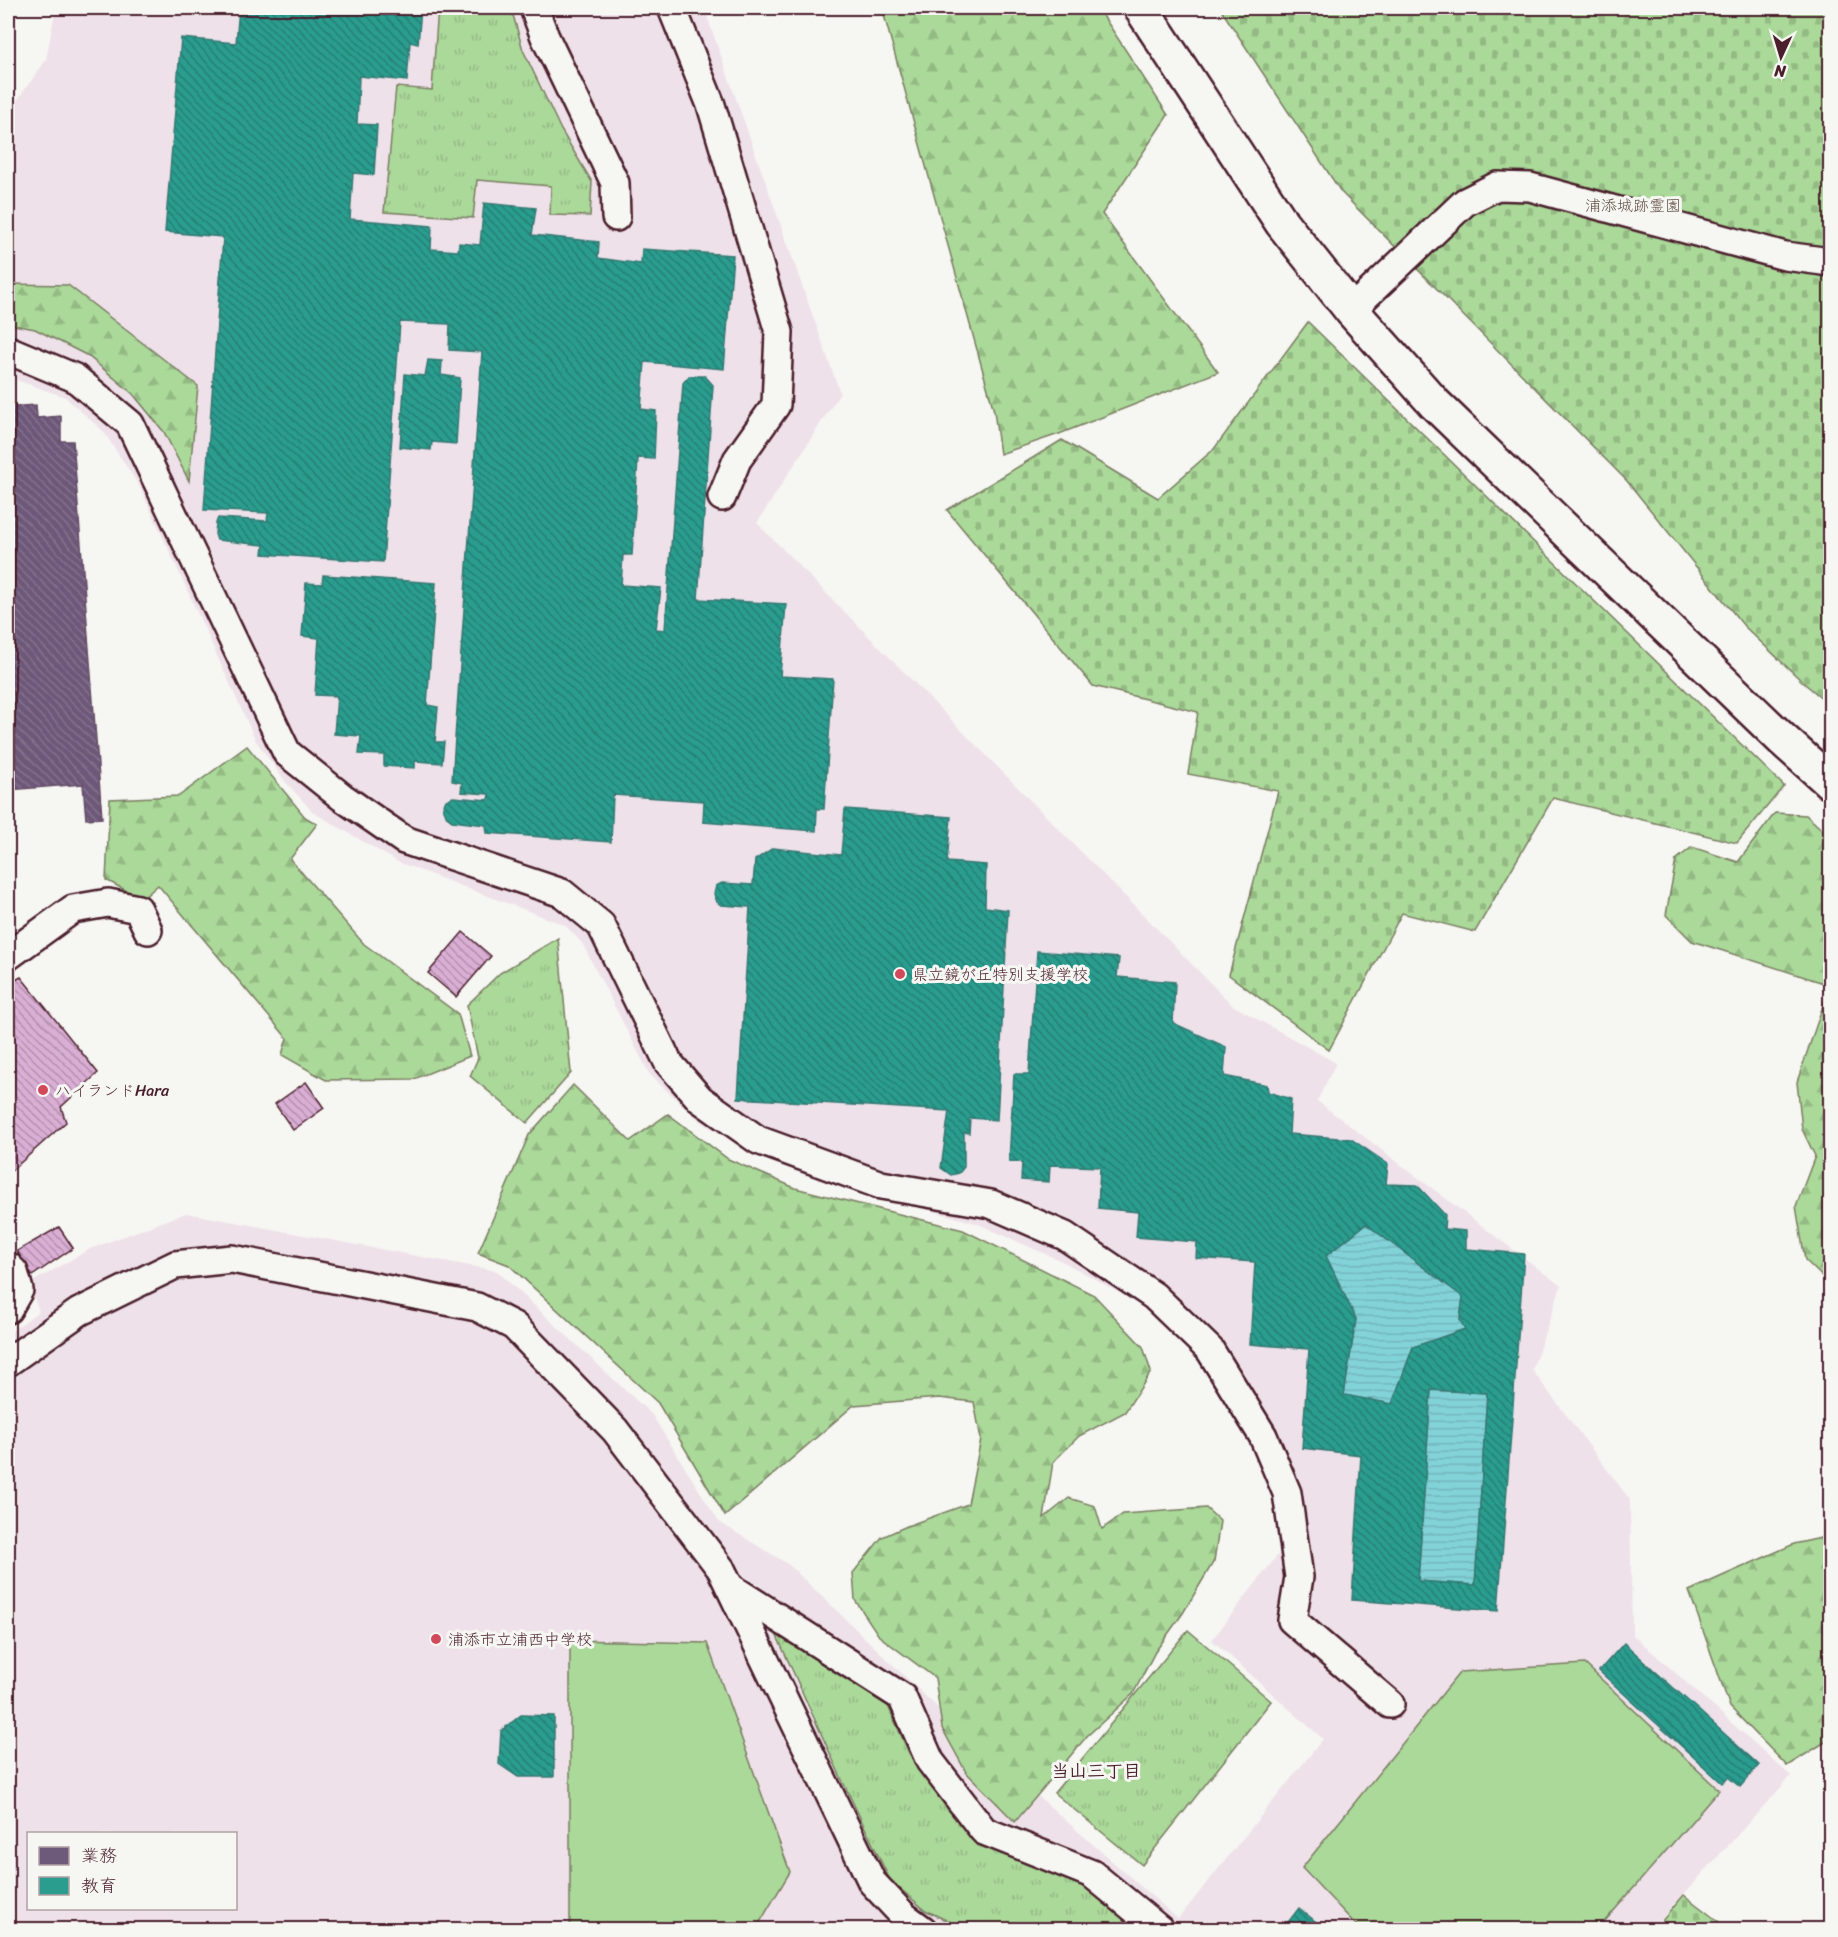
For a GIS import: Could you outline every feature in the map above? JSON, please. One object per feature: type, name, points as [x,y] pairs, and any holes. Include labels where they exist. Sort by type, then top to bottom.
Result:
[{"type":"street","points":[[1141,8],[1282,223],[1351,310],[1435,404],[1830,783]]},
{"type":"lane","points":[[534,8],[545,37],[615,183],[616,217]]},
{"type":"lane","points":[[672,8],[711,105],[779,332],[776,405],[738,460],[722,497]]},
{"type":"lane","points":[[1351,310],[1465,202],[1497,186],[1530,187],[1785,256],[1830,262]]},
{"type":"lane","points":[[8,350],[75,378],[130,424],[287,753],[342,797],[404,840],[562,893],[601,925],[668,1062],[700,1099],[758,1140],[881,1185],[991,1204],[1065,1236],[1154,1296],[1210,1350],[1263,1436],[1287,1493],[1299,1576],[1292,1620],[1390,1704]]},
{"type":"lane","points":[[8,956],[73,909],[108,903],[138,909],[148,930]]},
{"type":"lane","points":[[8,1362],[78,1312],[175,1265],[232,1260],[477,1307],[514,1326],[615,1430],[721,1569],[872,1882],[904,1916],[923,1929]]},
{"type":"lane","points":[[8,1266],[14,1272],[19,1290],[8,1309]]},
{"type":"lane","points":[[729,1587],[902,1697],[930,1761],[984,1831],[1092,1874],[1160,1929]]},
{"type":"shaded area","name":"県立鏡が丘特別支援学校","points":[[56,8],[704,8],[840,393],[757,523],[1232,1005],[1336,1063],[1317,1101],[1561,1286],[1532,1370],[1630,1500],[1632,1634],[1791,1776],[1652,1929],[8,1929],[8,1334],[39,1311],[29,1284],[90,1249],[186,1213],[497,1271],[652,1415],[719,1522],[789,1565],[942,1712],[1178,1919],[1323,1739],[1212,1640],[1280,1552],[1274,1492],[1246,1430],[1195,1352],[1152,1311],[1066,1263],[976,1223],[883,1197],[754,1155],[700,1121],[650,1075],[582,943],[565,925],[398,862],[313,812],[284,780],[256,741],[140,487],[104,432],[65,397],[8,377],[8,113],[46,60]]},
{"type":"green space","points":[[438,8],[511,8],[523,50],[561,130],[592,182],[590,216],[550,215],[551,186],[477,180],[473,218],[384,212],[396,87],[432,90]]},
{"type":"green space","points":[[882,8],[1098,8],[1168,115],[1102,214],[1218,372],[1059,434],[1000,454],[994,411]]},
{"type":"green space","name":"浦添城跡霊園","points":[[1220,8],[1830,8],[1830,705],[1744,626],[1627,481],[1341,192]]},
{"type":"green space","points":[[8,284],[68,285],[198,386],[189,481],[164,432],[133,394],[88,356],[35,329],[8,324]]},
{"type":"green space","points":[[1308,322],[1784,786],[1737,843],[1553,798],[1475,932],[1402,913],[1329,1050],[1229,975],[1278,791],[1188,774],[1198,712],[1093,686],[947,510],[1062,440],[1158,498],[1214,449]]},
{"type":"green space","points":[[247,746],[305,817],[317,824],[290,859],[364,944],[458,1014],[470,1056],[414,1079],[326,1080],[282,1055],[287,1038],[158,885],[142,899],[106,880],[110,799],[179,796]]},
{"type":"green space","points":[[1775,813],[1806,815],[1830,837],[1830,985],[1692,941],[1666,915],[1676,860],[1692,847],[1738,862]]},
{"type":"green space","points":[[558,938],[571,1073],[527,1123],[470,1076],[478,1058],[467,1005],[500,973]]},
{"type":"green space","points":[[1830,985],[1830,1284],[1805,1260],[1796,1206],[1815,1156],[1802,1129],[1797,1082]]},
{"type":"green space","points":[[573,1085],[630,1141],[668,1114],[728,1159],[795,1188],[963,1230],[1094,1295],[1143,1347],[1151,1372],[1125,1412],[1079,1436],[1053,1462],[1044,1518],[1069,1498],[1095,1506],[1102,1529],[1123,1514],[1206,1508],[1220,1521],[1214,1561],[1183,1613],[1155,1652],[1133,1694],[1087,1736],[1015,1822],[966,1772],[942,1728],[935,1678],[879,1636],[855,1600],[853,1573],[882,1537],[968,1504],[981,1439],[974,1402],[939,1398],[854,1405],[725,1516],[658,1403],[509,1265],[478,1253],[529,1135]]},
{"type":"green space","points":[[1830,1536],[1830,1739],[1787,1766],[1730,1707],[1689,1591],[1794,1544]]},
{"type":"green space","points":[[1188,1630],[1271,1701],[1142,1865],[1054,1793]]},
{"type":"green space","points":[[776,1634],[888,1706],[909,1753],[977,1845],[1086,1882],[1143,1929],[965,1929],[925,1910],[890,1880]]},
{"type":"green space","points":[[570,1640],[707,1643],[790,1872],[756,1929],[570,1929]]},
{"type":"green space","points":[[1585,1664],[1719,1790],[1598,1929],[1358,1929],[1302,1868],[1460,1672]]},
{"type":"green space","points":[[1684,1895],[1728,1929],[1655,1929]]},
{"type":"water","points":[[1366,1224],[1463,1297],[1460,1320],[1465,1329],[1413,1347],[1392,1404],[1344,1395],[1356,1319],[1326,1256]]},
{"type":"water","points":[[1431,1390],[1487,1393],[1475,1585],[1418,1581]]},
{"type":"building: 業務","points":[[36,405],[37,418],[61,416],[61,441],[73,441],[102,818],[86,819],[83,784],[8,790],[8,407]]},
{"type":"building: 教育","points":[[239,8],[421,8],[418,44],[410,42],[407,81],[359,76],[357,124],[377,125],[374,175],[353,173],[350,219],[432,226],[431,249],[458,251],[459,243],[480,245],[484,203],[536,208],[532,235],[599,242],[598,258],[641,264],[642,249],[733,255],[724,369],[645,362],[641,409],[656,411],[654,459],[638,458],[632,555],[623,555],[621,585],[661,588],[656,629],[665,630],[683,383],[689,376],[705,376],[713,385],[698,599],[786,604],[780,676],[833,679],[824,809],[817,809],[816,831],[703,822],[704,801],[613,795],[611,842],[487,833],[486,825],[452,821],[447,817],[443,807],[446,800],[453,797],[488,800],[489,794],[461,792],[462,783],[452,781],[482,352],[449,350],[450,324],[400,322],[383,562],[263,554],[264,545],[217,540],[215,534],[218,518],[267,521],[268,513],[204,510],[223,237],[165,232],[181,38],[236,43]]},
{"type":"building: 教育","points":[[428,360],[442,361],[441,375],[460,378],[456,444],[432,442],[431,450],[400,447],[405,374],[425,376]]},
{"type":"building: 教育","points":[[323,575],[436,583],[427,705],[438,707],[435,742],[444,742],[442,763],[415,761],[415,768],[384,766],[384,755],[359,754],[361,736],[334,734],[337,696],[315,695],[319,638],[302,636],[306,583],[322,584]]},
{"type":"building: 教育","points":[[845,809],[951,817],[947,862],[986,865],[985,907],[1008,910],[997,1120],[970,1118],[969,1133],[964,1132],[964,1167],[959,1173],[951,1175],[941,1168],[949,1111],[738,1098],[750,907],[721,905],[714,894],[716,886],[722,883],[753,885],[755,860],[773,848],[841,855]]},
{"type":"building: 教育","points":[[1037,951],[1119,958],[1117,977],[1175,982],[1173,1023],[1226,1047],[1224,1076],[1267,1085],[1268,1092],[1291,1099],[1289,1134],[1351,1139],[1388,1164],[1386,1184],[1417,1185],[1445,1215],[1444,1229],[1466,1231],[1466,1249],[1524,1254],[1498,1611],[1352,1600],[1361,1455],[1302,1448],[1309,1349],[1250,1344],[1255,1262],[1196,1258],[1197,1242],[1136,1237],[1138,1212],[1098,1208],[1100,1167],[1050,1165],[1049,1182],[1021,1180],[1022,1162],[1009,1161],[1014,1074],[1029,1074]],"holes":[[[1366,1224],[1463,1297],[1460,1320],[1465,1329],[1413,1347],[1392,1404],[1344,1395],[1356,1319],[1326,1256]],[[1431,1390],[1487,1393],[1475,1585],[1418,1581]]]},
{"type":"building: 教育","points":[[1624,1643],[1759,1765],[1740,1787],[1728,1777],[1722,1783],[1599,1671]]},
{"type":"building: 教育","points":[[521,1715],[554,1716],[554,1777],[518,1777],[499,1764],[501,1731]]},
{"type":"building: 教育","points":[[1299,1908],[1326,1930],[1282,1930]]},
{"type":"building: その他","points":[[463,932],[491,956],[456,997],[428,973]]},
{"type":"building: その他","name":"ハイランドHara","points":[[21,977],[98,1073],[61,1107],[66,1122],[10,1172],[8,1170],[8,984]]},
{"type":"building: その他","points":[[306,1082],[324,1108],[293,1130],[275,1104]]},
{"type":"building: その他","points":[[59,1227],[73,1248],[32,1276],[17,1251]]},
{"type":"place","name":"県立鏡が丘特別支援学校","points":[[900,974]]},
{"type":"place","name":"ハイランドHara","points":[[43,1090]]},
{"type":"place","name":"浦添市立浦西中学校","points":[[436,1639]]},
{"type":"district","name":"当山三丁目","points":[[1096,1771]]}]
